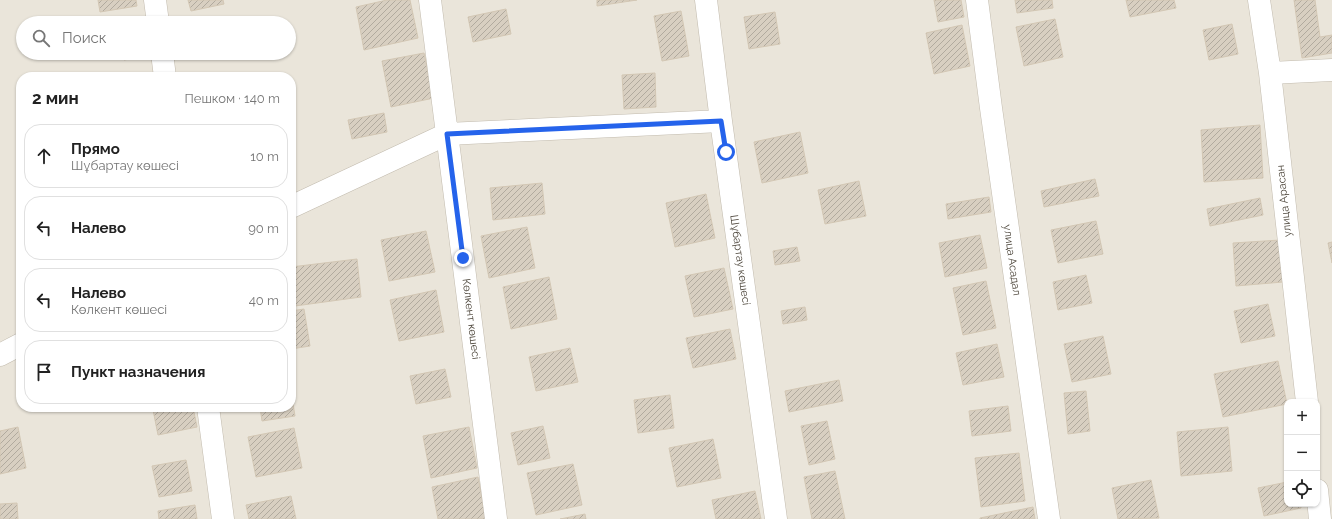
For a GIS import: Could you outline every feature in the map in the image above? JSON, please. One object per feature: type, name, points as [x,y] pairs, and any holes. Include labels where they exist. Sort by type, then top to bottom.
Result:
[{"type":"street","points":[[155,0],[157,16]]},
{"type":"street","name":"Көлкент көшесі","points":[[430,0],[496,519]]},
{"type":"street","name":"Шұбартау көшесі","points":[[706,0],[721,121],[776,519]]},
{"type":"street","name":"улица Асадал","points":[[977,0],[990,108],[1049,519]]},
{"type":"street","name":"улица Арасан","points":[[1259,0],[1270,73],[1307,399]]},
{"type":"street","points":[[163,60],[164,72]]},
{"type":"street","points":[[1270,73],[1332,70]]},
{"type":"street","points":[[296,205],[447,134],[721,121]]},
{"type":"street","points":[[0,355],[16,347]]},
{"type":"street","points":[[209,412],[223,519]]},
{"type":"street","points":[[1319,507],[1320,519]]},
{"type":"shaded area","points":[[0,0],[1332,0],[1332,519],[0,519]]},
{"type":"building","points":[[98,0],[136,0],[137,6],[100,12]]},
{"type":"building","points":[[188,0],[223,0],[224,4],[191,11]]},
{"type":"building","points":[[387,0],[410,0],[418,38],[364,50],[356,7]]},
{"type":"building","points":[[597,0],[637,0],[597,6]]},
{"type":"building","points":[[934,0],[961,0],[964,17],[938,22]]},
{"type":"building","points":[[1015,0],[1052,0],[1053,8],[1017,13]]},
{"type":"building","points":[[1126,0],[1174,0],[1176,8],[1130,17]]},
{"type":"building","points":[[1294,0],[1315,0],[1320,37],[1332,35],[1332,53],[1302,58]]},
{"type":"building","points":[[506,9],[511,34],[473,42],[468,17]]},
{"type":"building","points":[[681,11],[689,56],[662,61],[654,16]]},
{"type":"building","points":[[775,12],[780,44],[749,49],[744,17]]},
{"type":"building","points":[[1055,19],[1063,57],[1024,66],[1016,27]]},
{"type":"building","points":[[1232,24],[1238,54],[1209,60],[1203,30]]},
{"type":"building","points":[[962,25],[970,66],[934,74],[926,33]]},
{"type":"building","points":[[424,53],[434,98],[391,107],[382,61]]},
{"type":"building","points":[[655,73],[656,107],[624,109],[622,75]]},
{"type":"building","points":[[384,113],[387,132],[352,139],[348,120]]},
{"type":"building","points":[[1260,125],[1263,178],[1204,182],[1201,130]]},
{"type":"building","points":[[800,132],[808,173],[762,183],[754,142]]},
{"type":"building","points":[[1095,179],[1099,196],[1044,207],[1041,191]]},
{"type":"building","points":[[859,181],[866,216],[825,224],[818,190]]},
{"type":"building","points":[[542,183],[545,214],[493,220],[490,188]]},
{"type":"building","points":[[706,194],[715,238],[675,247],[666,203]]},
{"type":"building","points":[[989,197],[991,212],[948,219],[946,204]]},
{"type":"building","points":[[1260,198],[1263,215],[1210,226],[1207,209]]},
{"type":"building","points":[[1096,221],[1103,254],[1058,263],[1051,230]]},
{"type":"building","points":[[527,227],[535,268],[489,278],[481,236]]},
{"type":"building","points":[[426,231],[435,272],[389,281],[381,240]]},
{"type":"building","points":[[980,235],[987,268],[945,277],[939,243]]},
{"type":"building","points":[[1280,240],[1283,282],[1236,286],[1233,243]]},
{"type":"building","points":[[1332,242],[1332,263],[1328,243]]},
{"type":"building","points":[[797,247],[800,261],[775,265],[773,251]]},
{"type":"building","points":[[357,259],[361,297],[296,306],[296,266]]},
{"type":"building","points":[[724,268],[733,309],[694,317],[685,276]]},
{"type":"building","points":[[1086,275],[1092,303],[1058,310],[1053,282]]},
{"type":"building","points":[[549,277],[557,319],[511,329],[503,287]]},
{"type":"building","points":[[986,281],[996,328],[963,335],[953,288]]},
{"type":"building","points":[[436,290],[444,332],[399,341],[390,300]]},
{"type":"building","points":[[1268,304],[1275,336],[1241,343],[1234,311]]},
{"type":"building","points":[[805,307],[807,320],[783,324],[781,311]]},
{"type":"building","points":[[304,309],[310,346],[296,348],[296,310]]},
{"type":"building","points":[[730,329],[736,359],[693,368],[686,338]]},
{"type":"building","points":[[1103,336],[1111,374],[1072,382],[1064,344]]},
{"type":"building","points":[[997,344],[1004,377],[963,385],[956,353]]},
{"type":"building","points":[[570,348],[578,382],[536,391],[529,357]]},
{"type":"building","points":[[1278,361],[1286,399],[1284,399],[1284,405],[1223,417],[1214,374]]},
{"type":"building","points":[[445,369],[451,397],[416,404],[410,376]]},
{"type":"building","points":[[839,380],[843,401],[789,412],[785,391]]},
{"type":"building","points":[[1086,391],[1090,431],[1068,434],[1064,393]]},
{"type":"building","points":[[670,395],[674,428],[638,433],[634,400]]},
{"type":"building","points":[[1008,406],[1011,431],[972,436],[969,411]]},
{"type":"building","points":[[153,412],[194,412],[197,427],[158,435]]},
{"type":"building","points":[[261,412],[294,412],[295,416],[262,421]]},
{"type":"building","points":[[827,421],[835,459],[809,465],[801,426]]},
{"type":"building","points":[[543,426],[550,458],[518,465],[511,433]]},
{"type":"building","points":[[18,427],[26,468],[0,474],[0,431]]},
{"type":"building","points":[[469,427],[477,468],[431,478],[423,436]]},
{"type":"building","points":[[1228,427],[1232,471],[1181,476],[1177,432]]},
{"type":"building","points":[[294,428],[302,468],[256,477],[248,437]]},
{"type":"building","points":[[713,439],[721,478],[677,487],[669,448]]},
{"type":"building","points":[[1019,453],[1025,501],[981,507],[975,458]]},
{"type":"building","points":[[186,460],[192,491],[159,497],[152,466]]},
{"type":"building","points":[[573,464],[582,505],[536,515],[527,473]]},
{"type":"building","points":[[835,471],[845,519],[812,519],[804,477]]},
{"type":"building","points":[[478,477],[486,519],[438,519],[432,487]]},
{"type":"building","points":[[1151,480],[1159,518],[1118,519],[1112,488]]},
{"type":"building","points":[[1284,483],[1284,507],[1301,508],[1264,516],[1258,488]]},
{"type":"building","points":[[755,491],[761,519],[716,519],[712,500]]},
{"type":"building","points":[[291,496],[296,519],[249,519],[246,505]]},
{"type":"building","points":[[17,503],[18,519],[0,519],[0,504]]},
{"type":"building","points":[[195,505],[197,519],[159,519],[158,511]]},
{"type":"building","points":[[1033,507],[1035,519],[980,519],[980,518]]},
{"type":"building","points":[[585,514],[586,519],[560,519]]},
{"type":"route","points":[[463,258],[447,134],[721,121],[726,152]]}]
